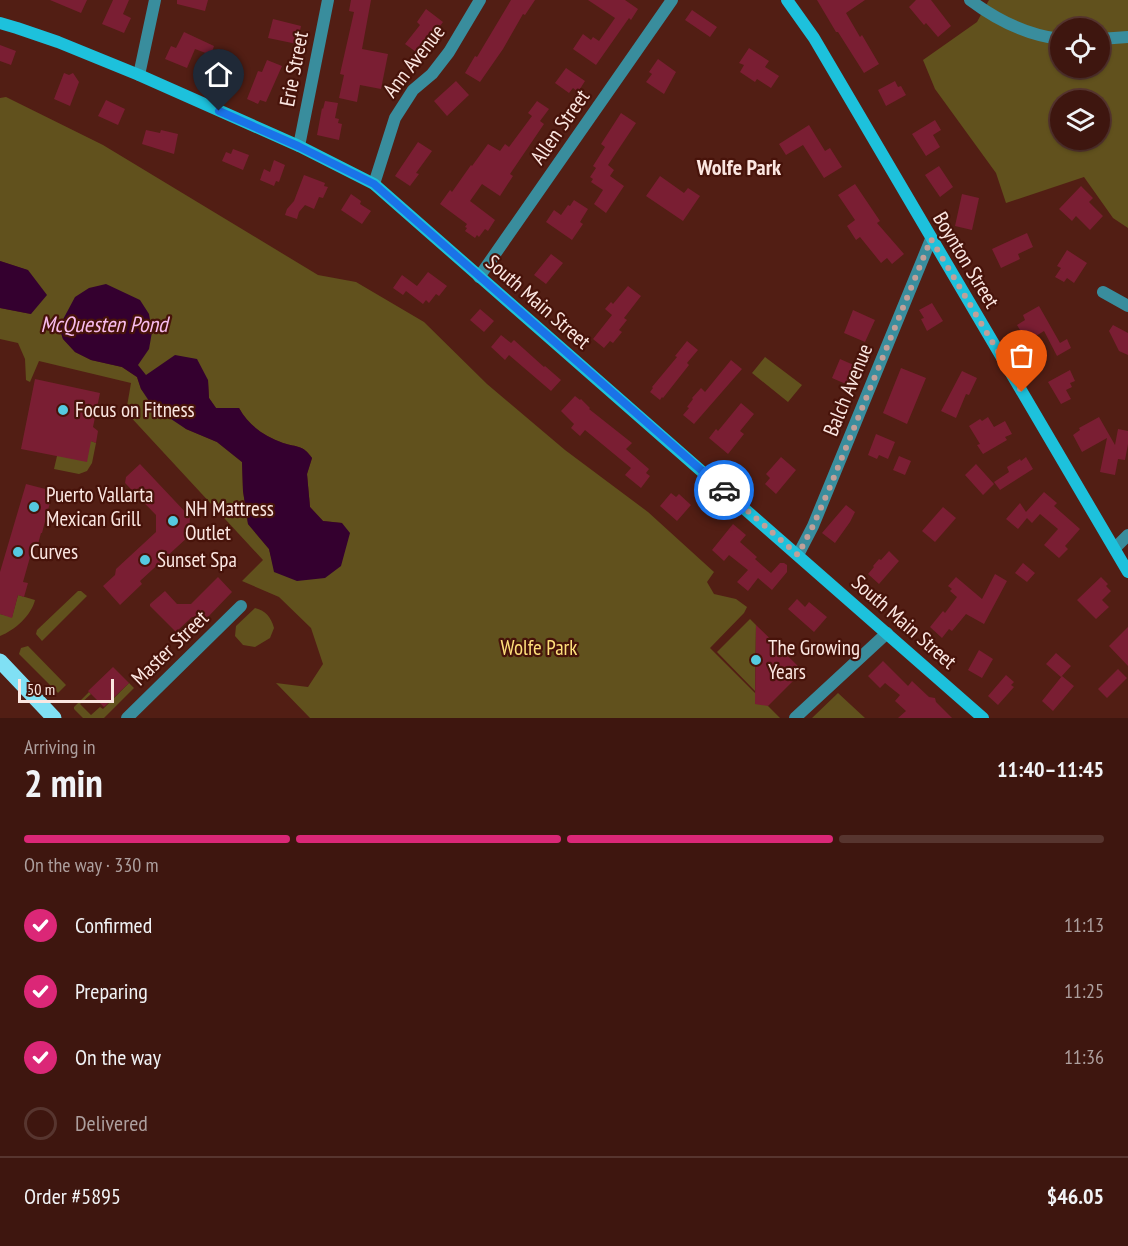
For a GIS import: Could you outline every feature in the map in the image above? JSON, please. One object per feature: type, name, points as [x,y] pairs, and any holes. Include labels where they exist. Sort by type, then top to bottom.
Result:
[{"type":"main road","name":"Boynton Street","points":[[786,0],[814,38],[1128,572]]},
{"type":"main road","name":"South Main Street","points":[[0,23],[58,42],[139,75],[298,146],[374,184],[983,718]]},
{"type":"main road","points":[[0,661],[54,718]]},
{"type":"street","points":[[139,75],[154,0]]},
{"type":"street","name":"Erie Street","points":[[298,146],[328,0]]},
{"type":"street","name":"Ann Avenue","points":[[374,184],[395,118],[413,90],[432,74],[449,52],[480,0]]},
{"type":"street","name":"Allen Street","points":[[479,277],[672,0]]},
{"type":"street","points":[[970,0],[1005,24],[1025,32],[1050,37]]},
{"type":"street","points":[[1110,38],[1128,37]]},
{"type":"street","name":"Balch Avenue","points":[[798,555],[818,516],[931,239]]},
{"type":"street","points":[[1103,292],[1128,306]]},
{"type":"street","points":[[1114,548],[1128,535]]},
{"type":"street","name":"Master Street","points":[[127,718],[241,606]]},
{"type":"street","points":[[795,718],[887,633]]},
{"type":"green space","points":[[989,0],[1128,0],[1128,228],[1113,218],[1084,177],[1006,203],[996,173],[935,89],[923,60],[977,22]]},
{"type":"green space","points":[[6,97],[103,145],[318,275],[356,282],[424,322],[487,384],[565,450],[648,512],[714,572],[707,582],[714,594],[736,599],[747,607],[710,648],[780,718],[310,718],[276,683],[308,687],[323,664],[311,628],[279,597],[242,581],[263,560],[126,412],[131,383],[39,361],[30,382],[26,380],[25,359],[18,343],[0,339],[0,308],[31,314],[27,270],[0,261],[0,98]],"holes":[[[67,314],[137,365],[146,376],[208,380],[209,398],[216,408],[239,408],[247,420],[263,434],[305,450],[312,458],[307,474],[310,507],[323,521],[342,523],[275,572],[269,549],[248,524],[242,462],[217,442],[186,429],[141,389],[137,377],[122,367],[91,360],[75,352],[63,339],[59,327]]]},
{"type":"green space","points":[[765,357],[802,385],[788,402],[752,373]]},
{"type":"green space","points":[[91,441],[96,443],[92,463],[87,471],[79,474],[54,469],[57,456]]},
{"type":"green space","points":[[78,591],[87,596],[42,641],[36,634],[37,630]]},
{"type":"green space","points":[[18,595],[35,600],[33,606],[22,622],[0,636],[0,614],[12,617]]},
{"type":"green space","points":[[255,608],[268,615],[274,628],[270,638],[255,647],[243,645],[235,636],[236,626]]},
{"type":"green space","points":[[750,619],[756,625],[755,691],[717,652]]},
{"type":"green space","points":[[28,646],[66,685],[58,693],[19,654],[21,648]]},
{"type":"green space","points":[[129,683],[134,688],[104,718],[83,718],[74,709],[89,692],[91,694],[80,704],[91,715],[100,707],[103,709]]},
{"type":"green space","points":[[838,693],[865,718],[812,718]]},
{"type":"water","points":[[0,261],[28,270],[47,295],[31,314],[0,308]]},
{"type":"water","name":"McQuesten Pond","points":[[106,284],[140,300],[149,314],[152,332],[149,349],[138,365],[146,375],[175,355],[197,359],[208,380],[209,398],[216,408],[239,408],[247,420],[263,434],[302,448],[312,458],[307,474],[310,507],[323,521],[342,523],[350,533],[341,566],[325,578],[297,581],[274,572],[269,549],[248,524],[242,462],[217,442],[186,429],[153,407],[141,389],[137,377],[122,367],[91,360],[75,352],[63,339],[59,327],[75,297],[89,288]]},
{"type":"building","points":[[50,0],[87,0],[81,13]]},
{"type":"building","points":[[113,0],[129,0],[123,14],[131,18],[124,33],[102,24]]},
{"type":"building","points":[[177,0],[208,0],[205,11],[177,4]]},
{"type":"building","points":[[351,0],[371,0],[362,49],[388,54],[381,89],[360,85],[357,102],[339,98],[344,75],[340,74],[354,12],[349,11]]},
{"type":"building","points":[[511,0],[535,0],[525,15],[523,14],[503,49],[480,82],[465,73]]},
{"type":"building","points":[[588,0],[625,0],[638,9],[631,20],[629,18],[596,65],[573,49],[583,34],[591,40],[593,37],[599,41],[615,18]]},
{"type":"building","points":[[817,0],[865,0],[846,13],[879,64],[864,73]]},
{"type":"building","points":[[916,0],[931,0],[951,26],[938,37],[909,7]]},
{"type":"building","points":[[426,9],[443,22],[419,54],[405,44],[420,25],[417,22]]},
{"type":"building","points":[[692,10],[717,27],[710,37],[685,20]]},
{"type":"building","points":[[273,19],[301,26],[297,44],[268,38]]},
{"type":"building","points":[[184,32],[214,46],[211,55],[195,49],[187,68],[165,59],[171,46],[176,48]]},
{"type":"building","points":[[0,45],[16,51],[11,65],[0,61]]},
{"type":"building","points":[[749,48],[769,61],[765,67],[779,76],[771,88],[757,79],[755,82],[740,72],[744,65],[739,63]]},
{"type":"building","points":[[214,53],[236,60],[228,85],[206,75]]},
{"type":"building","points":[[658,59],[676,72],[664,94],[646,82],[652,74],[649,72]]},
{"type":"building","points":[[267,60],[282,66],[266,102],[260,100],[258,104],[247,99],[258,71],[262,72]]},
{"type":"building","points":[[566,68],[585,81],[578,92],[573,88],[569,93],[555,83]]},
{"type":"building","points":[[64,73],[69,75],[73,73],[79,82],[70,106],[54,99]]},
{"type":"building","points":[[456,81],[469,95],[447,116],[434,101]]},
{"type":"building","points":[[895,81],[906,95],[886,106],[878,90]]},
{"type":"building","points":[[106,100],[125,109],[118,125],[98,116]]},
{"type":"building","points":[[325,101],[338,103],[335,118],[339,119],[338,123],[342,124],[339,140],[317,135]]},
{"type":"building","points":[[537,101],[549,109],[540,121],[544,124],[510,174],[513,176],[500,196],[482,184],[470,201],[495,220],[488,231],[485,229],[479,237],[477,235],[475,238],[465,231],[467,224],[440,204],[450,190],[452,192],[488,144],[500,151],[505,144],[509,147],[532,116],[528,113]]},
{"type":"building","points":[[621,113],[636,123],[608,165],[614,170],[610,176],[624,186],[606,213],[594,204],[603,190],[591,182],[593,179],[590,177],[596,168],[593,166],[605,147],[601,144]]},
{"type":"building","points":[[935,120],[941,130],[933,135],[940,147],[926,156],[912,134]]},
{"type":"building","points":[[809,125],[825,151],[830,148],[842,167],[824,178],[803,145],[786,155],[779,144]]},
{"type":"building","points":[[146,130],[160,133],[161,130],[178,134],[174,154],[142,144]]},
{"type":"building","points":[[418,142],[432,151],[416,173],[419,174],[410,186],[395,176]]},
{"type":"building","points":[[233,149],[249,155],[243,170],[222,161],[226,152],[231,154]]},
{"type":"building","points":[[274,160],[285,165],[279,182],[276,181],[274,186],[260,180],[264,169],[270,172]]},
{"type":"building","points":[[939,166],[953,187],[940,197],[925,175]]},
{"type":"building","points":[[304,175],[325,183],[324,186],[328,187],[323,198],[319,197],[314,209],[305,205],[297,219],[285,215],[294,201]]},
{"type":"building","points":[[660,176],[684,193],[688,188],[700,196],[683,221],[646,196]]},
{"type":"building","points":[[855,184],[880,221],[877,223],[904,254],[892,264],[887,258],[881,263],[860,237],[856,240],[847,226],[855,220],[838,195]]},
{"type":"building","points":[[1081,186],[1093,198],[1089,202],[1103,216],[1090,230],[1076,216],[1072,221],[1059,209]]},
{"type":"building","points":[[351,194],[371,211],[362,224],[341,210]]},
{"type":"building","points":[[962,194],[979,198],[972,230],[955,226]]},
{"type":"building","points":[[574,200],[588,209],[580,222],[583,224],[572,240],[546,222],[554,210],[561,215]]},
{"type":"building","points":[[1027,233],[1033,247],[1018,254],[1020,259],[1001,268],[992,249]]},
{"type":"building","points":[[1067,250],[1087,263],[1074,283],[1067,278],[1064,282],[1055,277],[1061,268],[1057,266]]},
{"type":"building","points":[[551,254],[563,263],[546,284],[534,275]]},
{"type":"building","points":[[428,272],[447,286],[429,303],[426,300],[423,304],[406,291],[403,295],[393,288],[402,275],[417,286]]},
{"type":"building","points":[[628,286],[641,296],[624,318],[627,320],[619,330],[622,332],[613,343],[610,341],[604,348],[593,339],[612,315],[605,309],[611,302],[613,304]]},
{"type":"building","points":[[932,303],[943,321],[927,331],[921,319],[924,318],[919,310]]},
{"type":"building","points":[[1039,306],[1060,343],[1067,339],[1071,348],[1057,356],[1044,331],[1023,344],[1016,332],[1020,330],[1017,325],[1025,320],[1023,315]]},
{"type":"building","points":[[480,309],[494,321],[484,332],[470,320]]},
{"type":"building","points":[[853,310],[875,320],[865,342],[844,333]]},
{"type":"building","points":[[1113,325],[1128,333],[1128,355],[1119,351],[1109,331]]},
{"type":"building","points":[[501,335],[511,343],[514,340],[561,380],[551,391],[509,355],[505,360],[491,347]]},
{"type":"building","points":[[687,341],[698,350],[687,363],[689,365],[660,400],[650,392],[652,387]]},
{"type":"building","points":[[840,359],[856,366],[848,385],[832,378]]},
{"type":"building","points":[[731,360],[742,369],[694,424],[683,415],[689,408],[687,407],[692,398],[701,388],[705,392]]},
{"type":"building","points":[[901,368],[926,378],[907,424],[883,413]]},
{"type":"building","points":[[1070,370],[1075,381],[1070,383],[1072,387],[1066,390],[1071,399],[1061,404],[1048,382]]},
{"type":"building","points":[[962,371],[977,378],[969,395],[966,394],[956,418],[941,411]]},
{"type":"building","name":"Focus on Fitness","points":[[35,379],[100,393],[93,427],[98,431],[96,443],[91,441],[87,462],[21,449]]},
{"type":"building","points":[[575,396],[632,443],[626,449],[649,469],[646,473],[650,476],[641,488],[625,475],[631,468],[585,430],[580,436],[571,428],[574,424],[561,411]]},
{"type":"building","points":[[741,403],[754,414],[740,431],[744,434],[728,454],[709,438],[716,429],[718,431]]},
{"type":"building","points":[[988,417],[994,427],[1005,421],[1012,434],[1005,437],[1007,440],[983,454],[969,426]]},
{"type":"building","points":[[1099,417],[1115,445],[1118,429],[1128,431],[1125,460],[1118,459],[1115,475],[1100,472],[1107,438],[1082,452],[1073,435],[1080,430],[1079,428]]},
{"type":"building","points":[[876,434],[895,442],[888,459],[879,455],[877,459],[868,455]]},
{"type":"building","points":[[899,456],[911,461],[905,475],[893,470]]},
{"type":"building","points":[[781,457],[796,470],[776,494],[765,484],[770,478],[766,474]]},
{"type":"building","points":[[1026,457],[1033,469],[1000,490],[994,482],[1009,472],[1007,467]]},
{"type":"building","points":[[140,464],[190,517],[189,536],[140,581],[142,584],[120,605],[103,586],[115,575],[116,569],[156,532],[156,515],[125,483],[126,477]]},
{"type":"building","points":[[976,464],[994,484],[983,495],[965,475]]},
{"type":"building","points":[[26,484],[53,491],[42,533],[38,544],[34,543],[23,582],[28,583],[24,597],[18,595],[12,618],[0,614],[0,572]]},
{"type":"building","points":[[1044,492],[1057,503],[1054,506],[1080,529],[1065,546],[1068,549],[1059,558],[1044,545],[1058,529],[1040,514],[1032,523],[1027,518],[1018,529],[1006,519],[1020,503],[1026,512]]},
{"type":"building","points":[[671,493],[676,497],[679,494],[691,505],[677,521],[660,506]]},
{"type":"building","points":[[846,505],[855,512],[835,543],[822,533]]},
{"type":"building","points":[[943,507],[956,518],[935,542],[922,531]]},
{"type":"building","points":[[733,524],[746,535],[740,542],[771,573],[780,563],[787,565],[787,572],[772,590],[758,578],[748,591],[737,582],[748,570],[729,555],[724,561],[712,550]]},
{"type":"building","points":[[889,551],[899,561],[879,584],[868,574],[879,559],[881,560]]},
{"type":"building","points":[[1023,563],[1035,573],[1027,582],[1015,573]]},
{"type":"building","points":[[995,574],[1007,581],[984,624],[966,614],[952,631],[949,629],[942,638],[930,627],[957,597],[948,586],[956,577],[982,599]]},
{"type":"building","points":[[218,577],[232,592],[206,619],[192,617],[176,632],[150,606],[165,591],[177,604],[191,604]]},
{"type":"building","points":[[1101,577],[1111,591],[1102,600],[1109,607],[1096,619],[1077,600]]},
{"type":"building","points":[[797,599],[805,607],[809,602],[827,617],[814,632],[788,609]]},
{"type":"building","points":[[756,625],[803,671],[768,706],[755,704]]},
{"type":"building","points":[[1128,627],[1128,666],[1109,646]]},
{"type":"building","points":[[979,650],[993,659],[982,678],[968,670]]},
{"type":"building","points":[[1056,653],[1071,666],[1061,677],[1046,664]]},
{"type":"building","points":[[883,661],[908,686],[912,681],[929,697],[935,698],[936,702],[952,718],[898,718],[906,711],[895,701],[900,695],[885,683],[880,688],[868,676]]},
{"type":"building","points":[[113,667],[129,683],[104,707],[88,691]]},
{"type":"building","points":[[1118,669],[1127,678],[1107,698],[1098,689]]},
{"type":"building","points":[[1006,675],[1014,682],[1011,685],[1014,687],[998,705],[988,696]]},
{"type":"building","points":[[1062,676],[1074,686],[1053,711],[1042,701]]},
{"type":"way so far","points":[[724,490],[798,555],[830,487],[931,239],[1022,392]]},
{"type":"place","name":"Focus on Fitness","points":[[63,410]]},
{"type":"place","name":"Puerto Vallarta Mexican Grill","points":[[34,507]]},
{"type":"place","name":"NH Mattress Outlet","points":[[173,521]]},
{"type":"place","name":"Curves","points":[[18,552]]},
{"type":"place","name":"Sunset Spa","points":[[145,560]]},
{"type":"place","name":"The Growing Years","points":[[756,660]]},
{"type":"district","name":"Wolfe Park","points":[[739,167]]},
{"type":"route","points":[[219,111],[298,146],[374,184],[724,490]]}]
